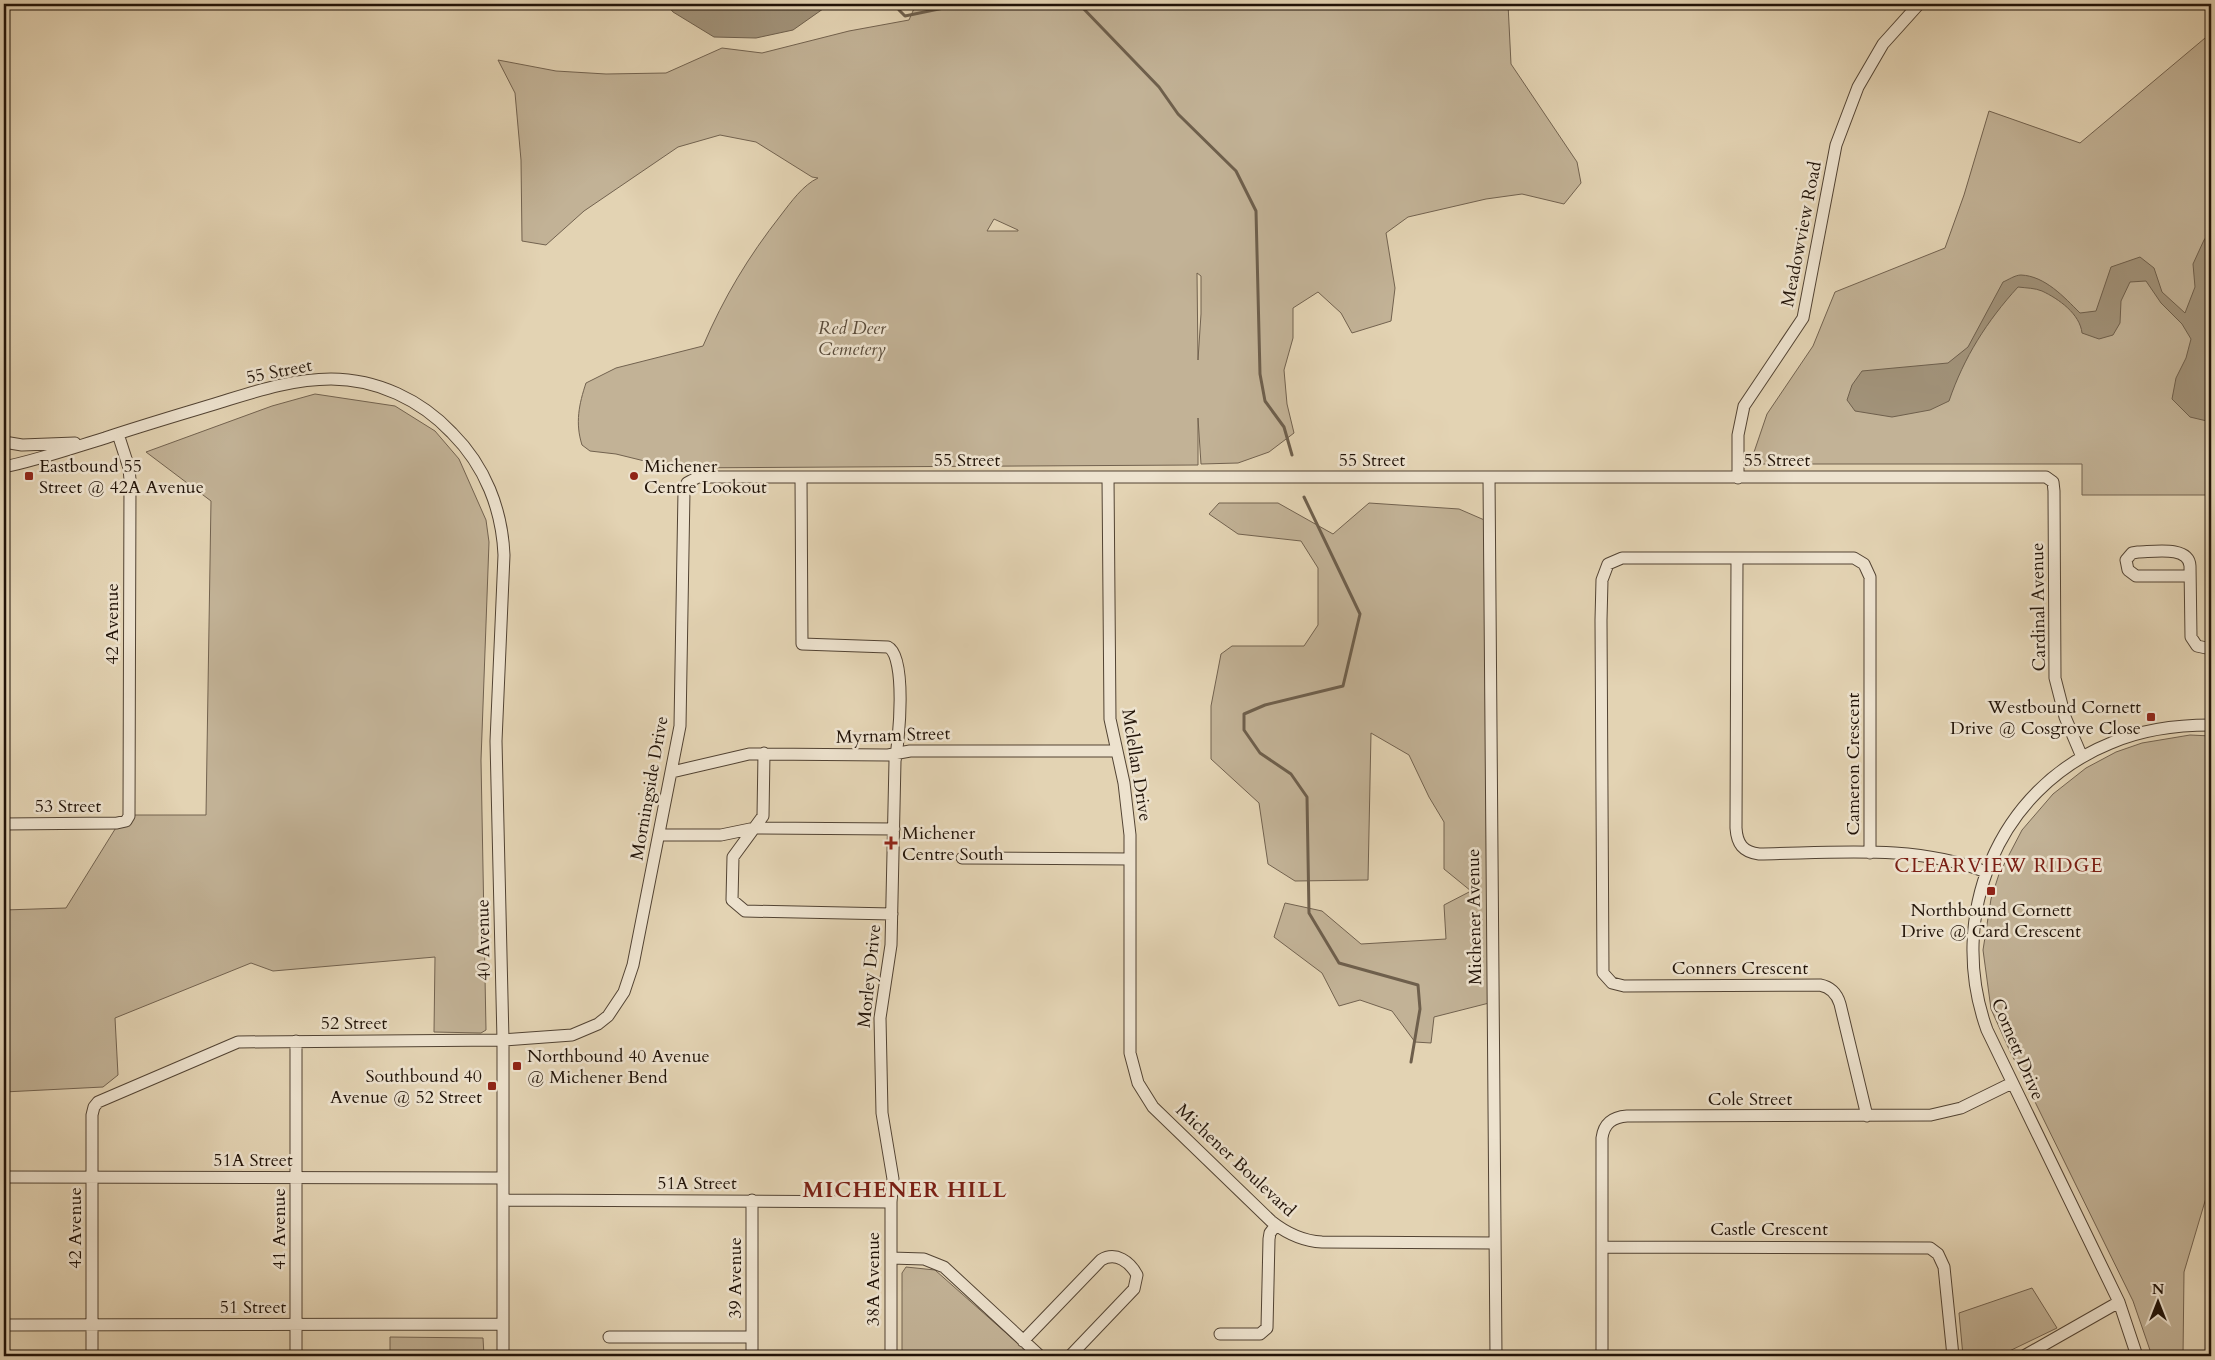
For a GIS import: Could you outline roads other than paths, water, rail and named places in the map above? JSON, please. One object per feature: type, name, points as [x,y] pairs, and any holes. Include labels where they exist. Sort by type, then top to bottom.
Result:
[{"type":"street","name":"Meadowview Road","points":[[1738,478],[1738,435],[1744,406],[1803,318],[1836,145],[1858,86],[1883,44],[1919,4]]},
{"type":"street","name":"55 Street","points":[[4,467],[283,384],[332,379],[360,381],[406,398],[425,408],[441,421],[471,454],[482,471],[494,498],[501,524]]},
{"type":"street","name":"42 Avenue","points":[[118,434],[129,468],[130,480],[129,816]]},
{"type":"street","points":[[4,442],[22,445],[92,442]]},
{"type":"street","name":"55 Street","points":[[691,481],[698,477],[1738,478],[2040,476],[2052,482]]},
{"type":"street","name":"Morley Drive","points":[[801,477],[802,644],[882,646],[894,651],[900,672],[892,914],[888,975],[882,999],[880,1018],[882,1105],[893,1179],[891,1202]]},
{"type":"street","name":"Mclellan Drive","points":[[1108,477],[1110,711],[1116,751],[1126,793],[1130,859],[1130,943]]},
{"type":"street","name":"Michener Avenue","points":[[1489,477],[1496,1356]]},
{"type":"street","name":"Morningside Drive","points":[[614,1008],[624,992],[633,965],[680,726],[684,491],[691,481]]},
{"type":"street","name":"Cardinal Avenue","points":[[2052,482],[2054,491],[2056,678],[2065,717],[2082,757]]},
{"type":"street","name":"40 Avenue","points":[[501,524],[504,555],[496,741],[502,1040],[503,1356]]},
{"type":"street","points":[[2190,576],[2136,576],[2128,570],[2126,560],[2132,553],[2180,552],[2190,562],[2191,637],[2198,646],[2211,650]]},
{"type":"street","name":"Cameron Crescent","points":[[1607,979],[1601,966],[1603,574],[1608,564],[1622,558],[1737,558],[1847,558],[1860,561],[1867,567],[1870,587],[1870,853],[1759,854],[1746,850],[1738,842],[1736,828],[1737,558]]},
{"type":"street","name":"Cornett Drive","points":[[2137,1356],[2119,1302],[2012,1083],[1982,1017],[1972,955],[1975,918],[1986,872],[2003,837],[2032,797],[2054,777],[2082,757],[2110,743],[2147,731],[2178,726],[2211,725]]},
{"type":"street","name":"Myrnam Street","points":[[672,772],[746,754],[888,755],[910,751],[1116,751]]},
{"type":"street","points":[[764,754],[763,813],[756,828],[738,848],[732,862],[732,900],[745,911],[892,914]]},
{"type":"street","name":"53 Street","points":[[4,824],[111,824],[126,821],[129,816]]},
{"type":"street","points":[[659,835],[721,835],[744,832],[756,828],[894,829]]},
{"type":"street","points":[[1870,853],[1931,856],[1986,872]]},
{"type":"street","points":[[962,858],[1130,859]]},
{"type":"street","name":"Michener Boulevard","points":[[1130,943],[1130,1053],[1135,1074],[1144,1093],[1160,1114],[1276,1225],[1289,1234],[1315,1242],[1495,1243]]},
{"type":"street","name":"Conners Crescent","points":[[1607,979],[1612,983],[1624,986],[1820,985],[1830,989],[1838,998],[1840,1004],[1867,1116]]},
{"type":"street","name":"52 Street","points":[[98,1102],[234,1042],[502,1040],[572,1035],[598,1024],[614,1008]]},
{"type":"street","name":"41 Avenue","points":[[296,1041],[296,1356]]},
{"type":"street","name":"Cole Street","points":[[1602,1247],[1602,1138],[1605,1127],[1611,1120],[1627,1116],[1916,1116],[1962,1108],[2012,1083]]},
{"type":"street","name":"42 Avenue","points":[[92,1356],[92,1115],[98,1102]]},
{"type":"street","name":"51A Street","points":[[4,1178],[502,1178]]},
{"type":"street","name":"51A Street","points":[[502,1200],[891,1202]]},
{"type":"street","name":"39 Avenue","points":[[752,1200],[752,1356]]},
{"type":"street","name":"38A Avenue","points":[[891,1202],[891,1356]]},
{"type":"street","points":[[1220,1334],[1260,1334],[1267,1328],[1269,1239],[1270,1233],[1276,1225]]},
{"type":"street","points":[[1602,1247],[1602,1356]]},
{"type":"street","name":"Castle Crescent","points":[[1602,1247],[1930,1248],[1938,1254],[1944,1267],[1953,1356]]},
{"type":"street","points":[[1023,1341],[1102,1260],[1112,1256],[1121,1258],[1137,1275],[1134,1289],[1070,1356]]},
{"type":"street","points":[[891,1258],[924,1259],[944,1267],[1040,1356]]},
{"type":"street","points":[[2024,1356],[2119,1302]]},
{"type":"street","name":"51 Street","points":[[4,1325],[503,1324]]},
{"type":"street","points":[[608,1337],[752,1337]]},
{"type":"waterway","points":[[899,10],[905,16],[963,4]]},
{"type":"waterway","points":[[1079,4],[1159,87],[1178,114],[1236,171],[1256,211],[1260,374],[1265,401],[1284,427],[1292,455]]},
{"type":"waterway","points":[[1304,497],[1360,614],[1343,686],[1265,705],[1244,714],[1244,730],[1260,753],[1291,774],[1307,797],[1309,913],[1339,963],[1418,985],[1420,1009],[1411,1062]]},
{"type":"place","name":"Eastbound 55 Street @ 42A Avenue","points":[[29,476]]},
{"type":"place","name":"Michener Centre Lookout","points":[[634,476]]},
{"type":"place","name":"Westbound Cornett Drive @ Cosgrove Close","points":[[2151,717]]},
{"type":"place","name":"Michener Centre South","points":[[891,843]]},
{"type":"place","name":"Northbound Cornett Drive @ Card Crescent","points":[[1991,891]]},
{"type":"place","name":"Northbound 40 Avenue @ Michener Bend","points":[[517,1066]]},
{"type":"place","name":"Southbound 40 Avenue @ 52 Street","points":[[492,1086]]},
{"type":"district","name":"CLEARVIEW RIDGE","points":[[1999,865]]},
{"type":"district","name":"MICHENER HILL","points":[[905,1189]]},
{"type":"park label","name":"Red Deer Cemetery","points":[[852,338]]}]
